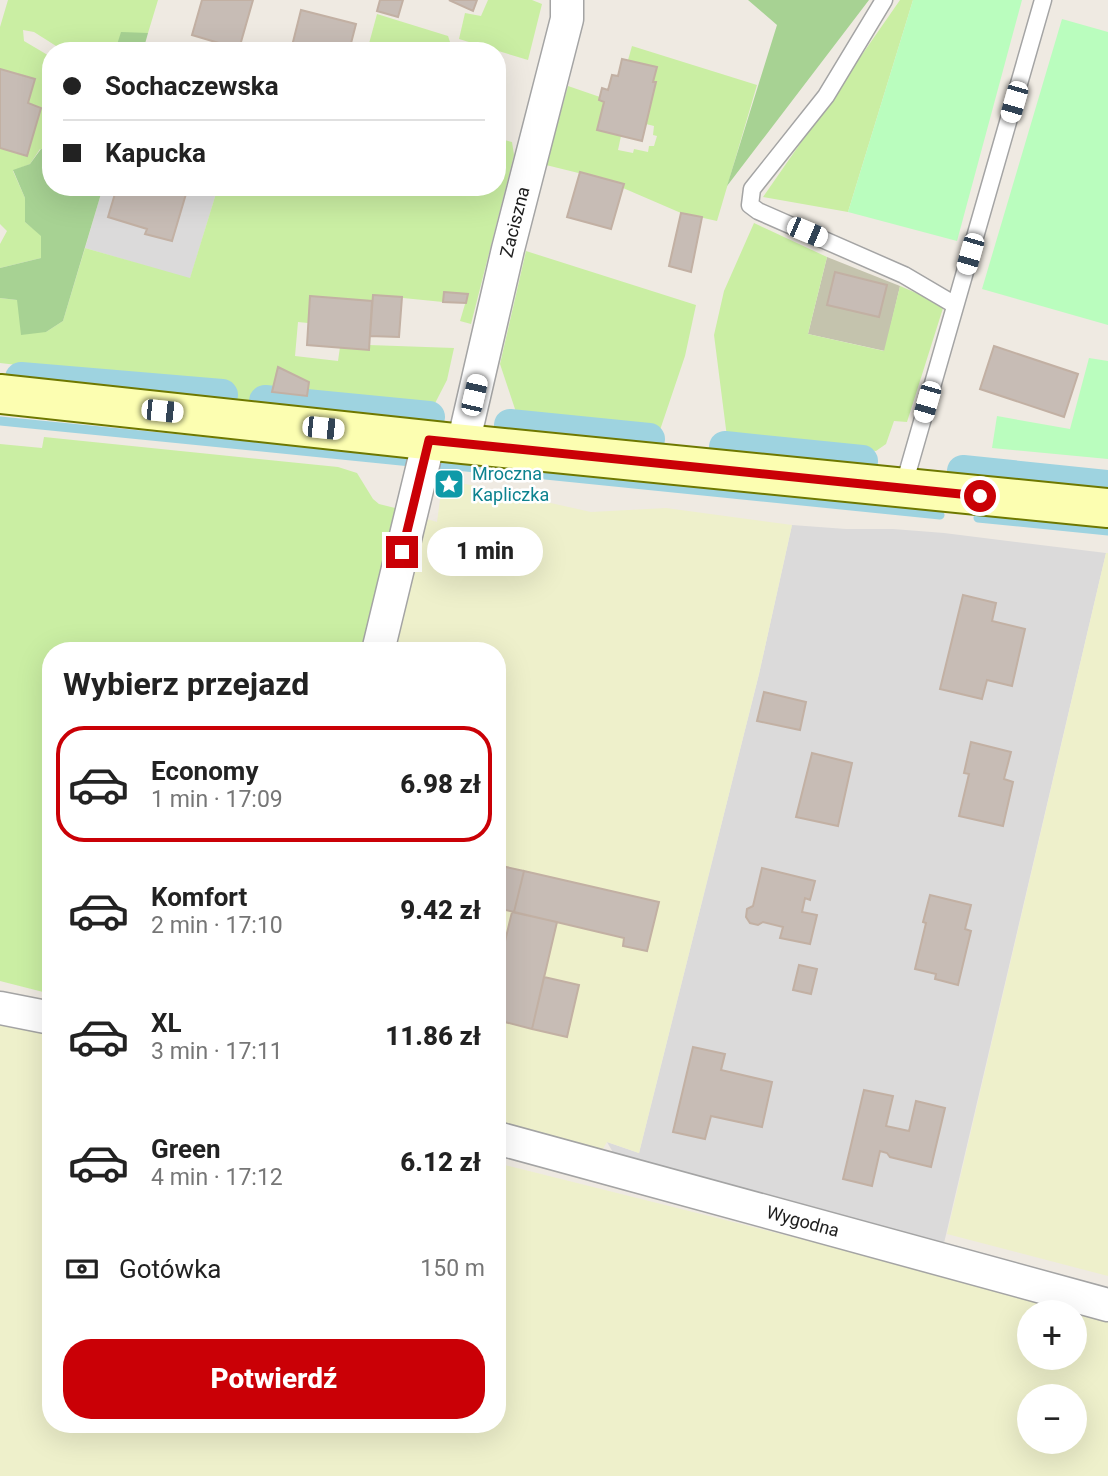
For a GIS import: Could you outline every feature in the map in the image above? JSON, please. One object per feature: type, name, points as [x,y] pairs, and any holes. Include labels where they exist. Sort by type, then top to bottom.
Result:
[{"type":"street","name":"Zaciszna","points":[[381,642],[508,249],[567,19],[567,0]]},
{"type":"street","points":[[0,394],[446,442],[1108,508]]},
{"type":"street","points":[[0,1008],[42,1016]]},
{"type":"street","name":"Wygodna","points":[[506,1140],[1108,1305]]},
{"type":"lane","points":[[884,0],[827,96],[752,189],[750,205],[758,211],[904,275],[955,305]]},
{"type":"lane","points":[[903,488],[1043,0]]},
{"type":"shaded area","points":[[100,196],[215,196],[190,279],[85,248]]},
{"type":"shaded area","points":[[827,257],[900,286],[885,351],[808,334]]},
{"type":"shaded area","points":[[461,483],[591,512],[666,508],[792,525],[759,674],[639,1153],[607,1142],[600,1154],[506,1128],[506,642],[397,642],[427,519],[437,522],[441,492],[459,494]]},
{"type":"shaded area","points":[[792,525],[944,533],[1106,553],[937,1273],[634,1189],[607,1142],[639,1153],[759,674]]},
{"type":"shaded area","points":[[1108,553],[1108,1276],[947,1234]]},
{"type":"shaded area","points":[[0,1021],[42,1030],[42,1433],[506,1433],[506,1165],[1044,1300],[1017,1300],[1017,1370],[1087,1370],[1087,1311],[1108,1316],[1108,1476],[0,1476]]},
{"type":"green space","points":[[8,0],[158,0],[148,33],[122,33],[118,42],[50,42],[34,32],[23,30],[24,41],[42,52],[42,149],[30,164],[13,171],[25,198],[25,222],[41,235],[41,258],[0,268],[0,244],[7,231],[0,224],[0,27]]},
{"type":"green space","points":[[488,0],[532,0],[542,4],[528,60],[506,53],[506,42],[469,42],[459,39],[465,13],[481,16]]},
{"type":"green space","points":[[748,0],[869,0],[727,186],[777,25]]},
{"type":"green space","points":[[900,0],[913,0],[848,212],[763,197]]},
{"type":"green space","points":[[913,0],[1022,0],[957,241],[848,212]]},
{"type":"green space","points":[[377,14],[448,36],[450,42],[369,42]]},
{"type":"green space","points":[[1062,19],[1108,32],[1108,325],[982,289]]},
{"type":"green space","points":[[121,32],[148,33],[146,42],[118,42]]},
{"type":"green space","points":[[632,46],[757,85],[717,221],[681,213],[623,188],[623,184],[546,165],[568,86],[600,97],[599,100],[604,102],[621,136],[618,150],[648,152],[649,146],[654,146],[657,136],[653,135],[654,126],[646,124],[656,83],[653,82],[656,68],[628,60]]},
{"type":"green space","points":[[506,140],[512,142],[514,155],[506,186]]},
{"type":"green space","points":[[42,149],[42,196],[100,196],[63,321],[46,332],[21,335],[17,300],[0,298],[0,268],[41,258],[41,236],[25,222],[25,198],[13,170],[30,164]]},
{"type":"green space","points":[[215,196],[504,196],[471,324],[460,321],[468,294],[445,292],[443,302],[373,295],[372,301],[311,296],[308,323],[298,322],[295,356],[338,361],[340,347],[369,349],[369,345],[454,348],[447,380],[431,411],[307,396],[309,382],[279,367],[269,407],[25,383],[26,366],[0,363],[0,298],[17,300],[46,332],[63,321],[85,248],[190,278]]},
{"type":"green space","points":[[754,223],[827,257],[808,334],[884,351],[900,286],[944,305],[907,422],[894,421],[886,444],[876,451],[727,437],[714,335],[724,291]]},
{"type":"green space","points":[[526,251],[696,305],[685,356],[660,430],[517,415],[500,364]]},
{"type":"green space","points":[[1089,358],[1108,361],[1108,459],[992,448],[997,416],[1070,429]]},
{"type":"green space","points":[[44,437],[338,467],[357,473],[379,504],[403,510],[364,642],[42,642],[42,992],[0,981],[0,444],[42,448]]},
{"type":"building","points":[[202,0],[253,0],[241,42],[216,42],[192,35]]},
{"type":"building","points":[[380,0],[403,0],[398,17],[377,11]]},
{"type":"building","points":[[449,0],[477,0],[473,11]]},
{"type":"building","points":[[301,10],[356,24],[351,42],[293,42]]},
{"type":"building","points":[[622,59],[657,67],[642,141],[597,130],[604,102],[599,100],[602,88],[608,90],[612,75],[618,76]]},
{"type":"building","points":[[0,69],[35,79],[28,103],[41,108],[27,156],[0,148]]},
{"type":"building","points":[[580,172],[624,184],[611,229],[567,217]]},
{"type":"building","points":[[114,196],[185,196],[172,241],[145,234],[147,229],[108,217]]},
{"type":"building","points":[[681,213],[702,217],[691,272],[669,266]]},
{"type":"building","points":[[835,272],[887,285],[879,317],[827,305]]},
{"type":"building","points":[[444,292],[468,294],[466,303],[443,302]]},
{"type":"building","points":[[373,295],[402,297],[399,337],[370,336]]},
{"type":"building","points":[[310,296],[372,301],[369,350],[307,345]]},
{"type":"building","points":[[994,346],[1078,374],[1064,417],[980,389]]},
{"type":"building","points":[[278,367],[309,382],[307,396],[272,392]]},
{"type":"building","points":[[963,595],[996,603],[992,621],[1025,629],[1012,686],[987,680],[982,699],[940,689]]},
{"type":"building","points":[[764,692],[806,702],[800,730],[757,721]]},
{"type":"building","points":[[971,742],[1011,752],[1004,779],[1013,782],[1003,826],[959,816],[969,774],[964,773]]},
{"type":"building","points":[[812,753],[852,763],[838,826],[796,817]]},
{"type":"building","points":[[506,867],[524,871],[514,912],[506,910]]},
{"type":"building","points":[[762,868],[815,881],[810,900],[805,898],[802,912],[817,915],[810,944],[780,938],[783,927],[763,922],[758,925],[750,923],[746,917],[747,909],[753,906]]},
{"type":"building","points":[[524,871],[659,902],[647,951],[623,946],[624,938],[514,912]]},
{"type":"building","points":[[930,895],[971,905],[965,929],[971,931],[958,985],[935,979],[936,974],[915,969]]},
{"type":"building","points":[[512,912],[557,922],[532,1029],[506,1022],[506,937]]},
{"type":"building","points":[[799,965],[817,969],[811,994],[793,990]]},
{"type":"building","points":[[544,977],[579,985],[567,1037],[532,1029]]},
{"type":"building","points":[[693,1047],[725,1054],[721,1070],[772,1082],[762,1127],[711,1116],[705,1139],[673,1132]]},
{"type":"building","points":[[864,1090],[893,1096],[886,1126],[909,1131],[916,1101],[945,1108],[931,1167],[890,1157],[880,1151],[872,1186],[843,1179]]},
{"type":"waterway","points":[[21,378],[222,395]]},
{"type":"waterway","points":[[265,401],[429,417]]},
{"type":"waterway","points":[[0,421],[411,462]]},
{"type":"waterway","points":[[510,425],[649,439]]},
{"type":"waterway","points":[[725,447],[862,461]]},
{"type":"waterway","points":[[436,464],[940,515]]},
{"type":"waterway","points":[[963,471],[1108,486]]},
{"type":"waterway","points":[[978,518],[1108,531]]},
{"type":"place","name":"Mroczna Kapliczka","points":[[449,484]]},
{"type":"route","points":[[402,552],[429,440],[980,496]]}]
